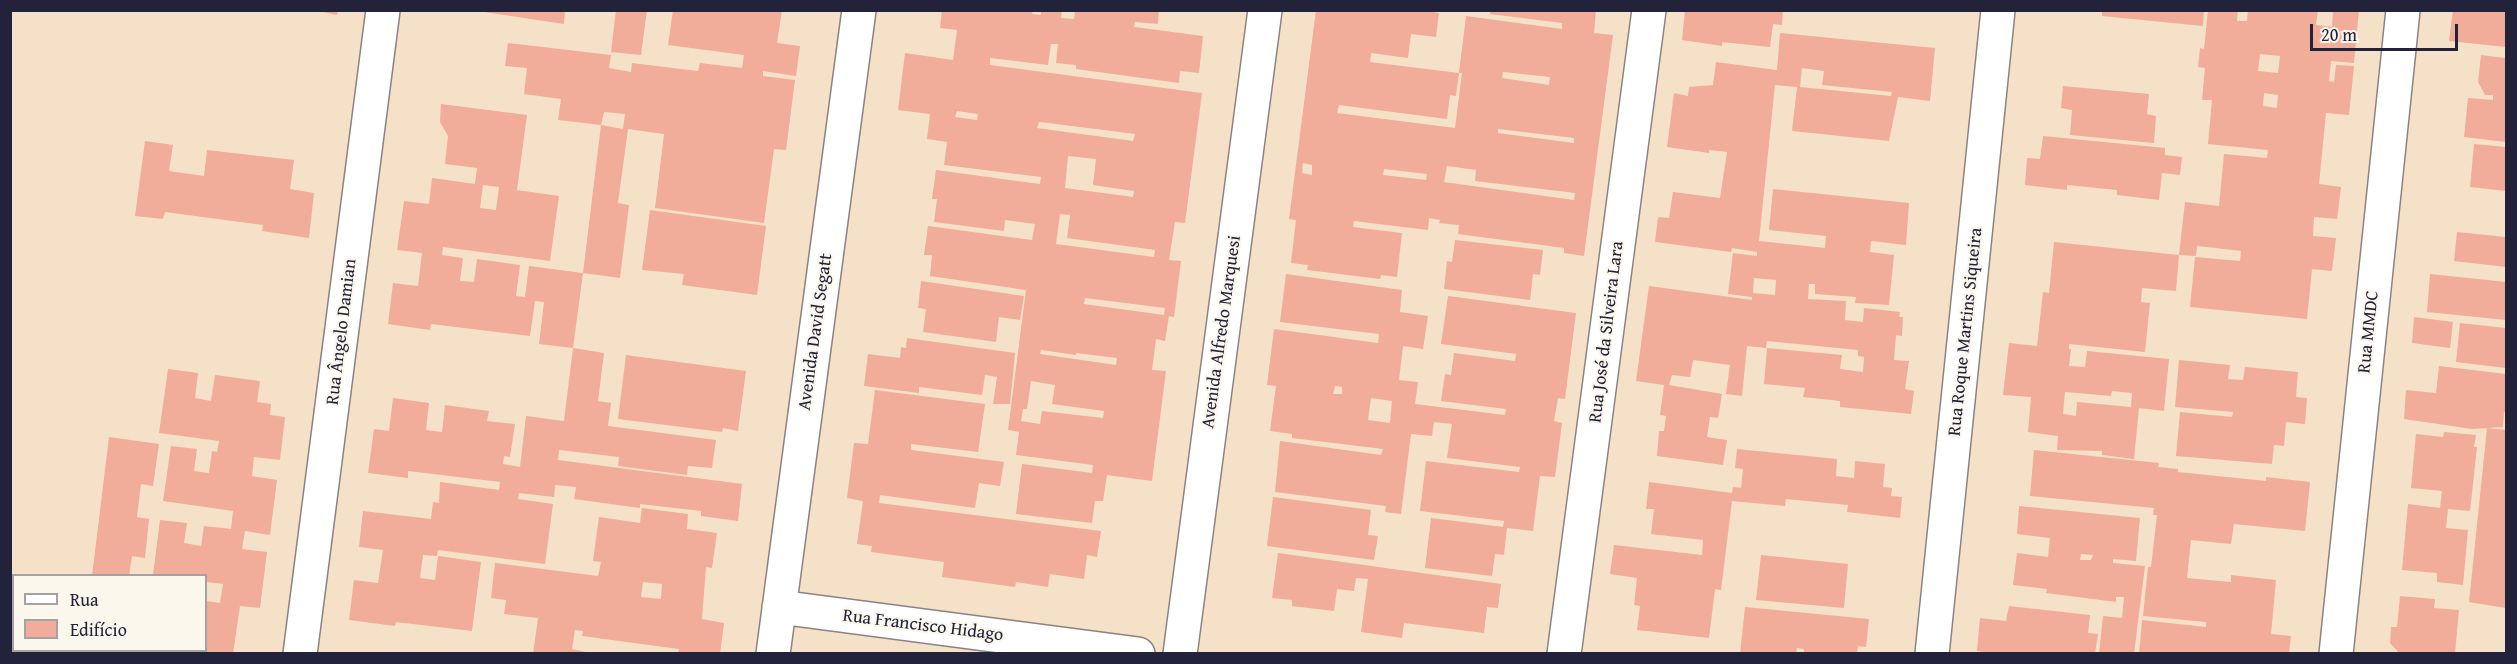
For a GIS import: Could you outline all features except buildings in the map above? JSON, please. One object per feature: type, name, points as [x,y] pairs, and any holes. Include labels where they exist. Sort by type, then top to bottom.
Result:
[{"type":"street","name":"Rua Ângelo Damian","points":[[300,654],[383,10]]},
{"type":"street","name":"Avenida David Segatt","points":[[773,654],[859,10]]},
{"type":"street","name":"Avenida Alfredo Marquesi","points":[[1180,654],[1264,10]]},
{"type":"street","name":"Rua José da Silveira Lara","points":[[1564,654],[1649,10]]},
{"type":"street","name":"Rua Roque Martins Siqueira","points":[[1932,654],[1998,10]]},
{"type":"street","name":"Rua MMDC","points":[[2336,654],[2403,10]]},
{"type":"street","name":"Rua Francisco Hidago","points":[[779,607],[1138,654]]}]
